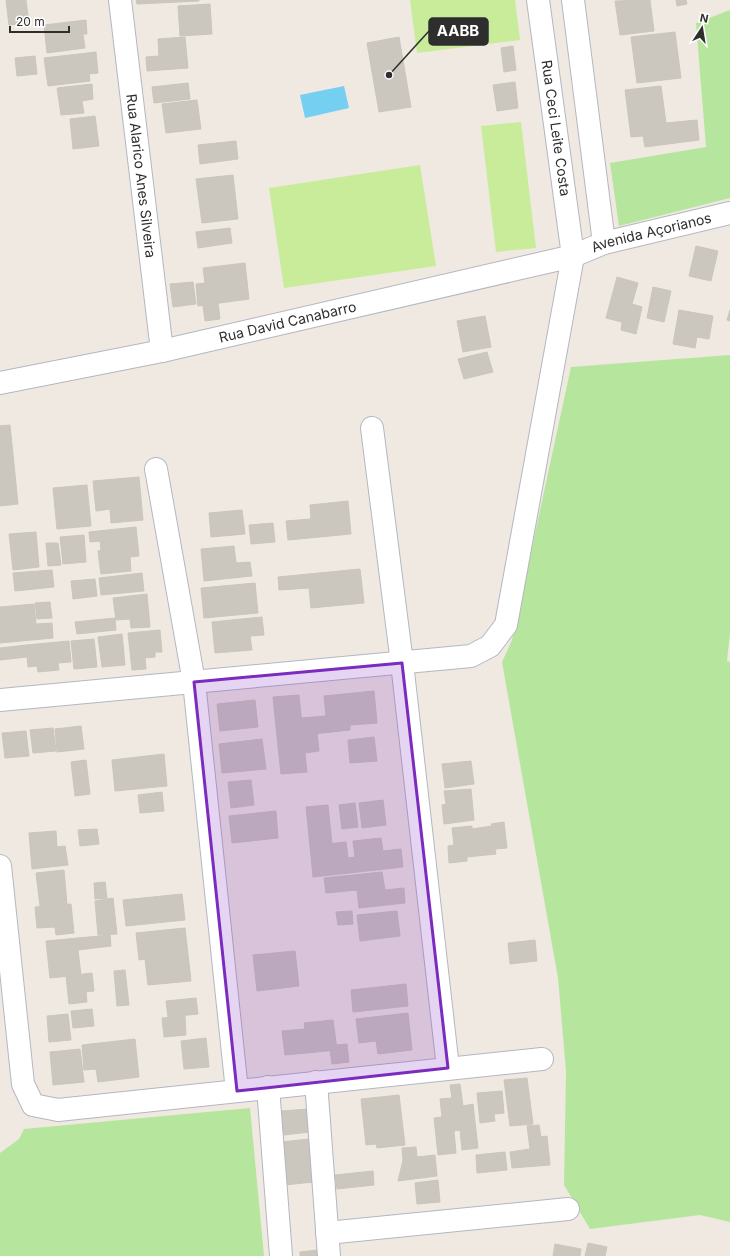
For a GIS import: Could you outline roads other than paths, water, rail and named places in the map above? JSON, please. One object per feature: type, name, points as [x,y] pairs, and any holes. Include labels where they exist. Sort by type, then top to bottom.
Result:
[{"type":"street","name":"Rua Alarico Anes Silveira","points":[[120,0],[162,351]]},
{"type":"street","name":"Rua Ceci Leite Costa","points":[[0,700],[471,656],[490,646],[506,625],[573,256],[538,0]]},
{"type":"street","points":[[574,0],[604,243]]},
{"type":"street","points":[[550,91],[584,88]]},
{"type":"street","name":"Avenida Açorianos","points":[[573,256],[604,243],[730,213]]},
{"type":"street","name":"Rua David Canabarro","points":[[0,383],[162,351],[573,256]]},
{"type":"street","points":[[372,428],[402,663],[448,1068]]},
{"type":"street","points":[[156,469],[194,682],[237,1091]]},
{"type":"street","points":[[0,866],[23,1084],[33,1105],[58,1110],[542,1058]]},
{"type":"street","points":[[316,1082],[329,1256]]},
{"type":"street","points":[[268,1087],[281,1256]]},
{"type":"street","points":[[327,1233],[568,1209]]},
{"type":"water","points":[[344,86],[349,108],[305,118],[300,95]]},
{"type":"place","name":"AABB","points":[[389,75]]}]
